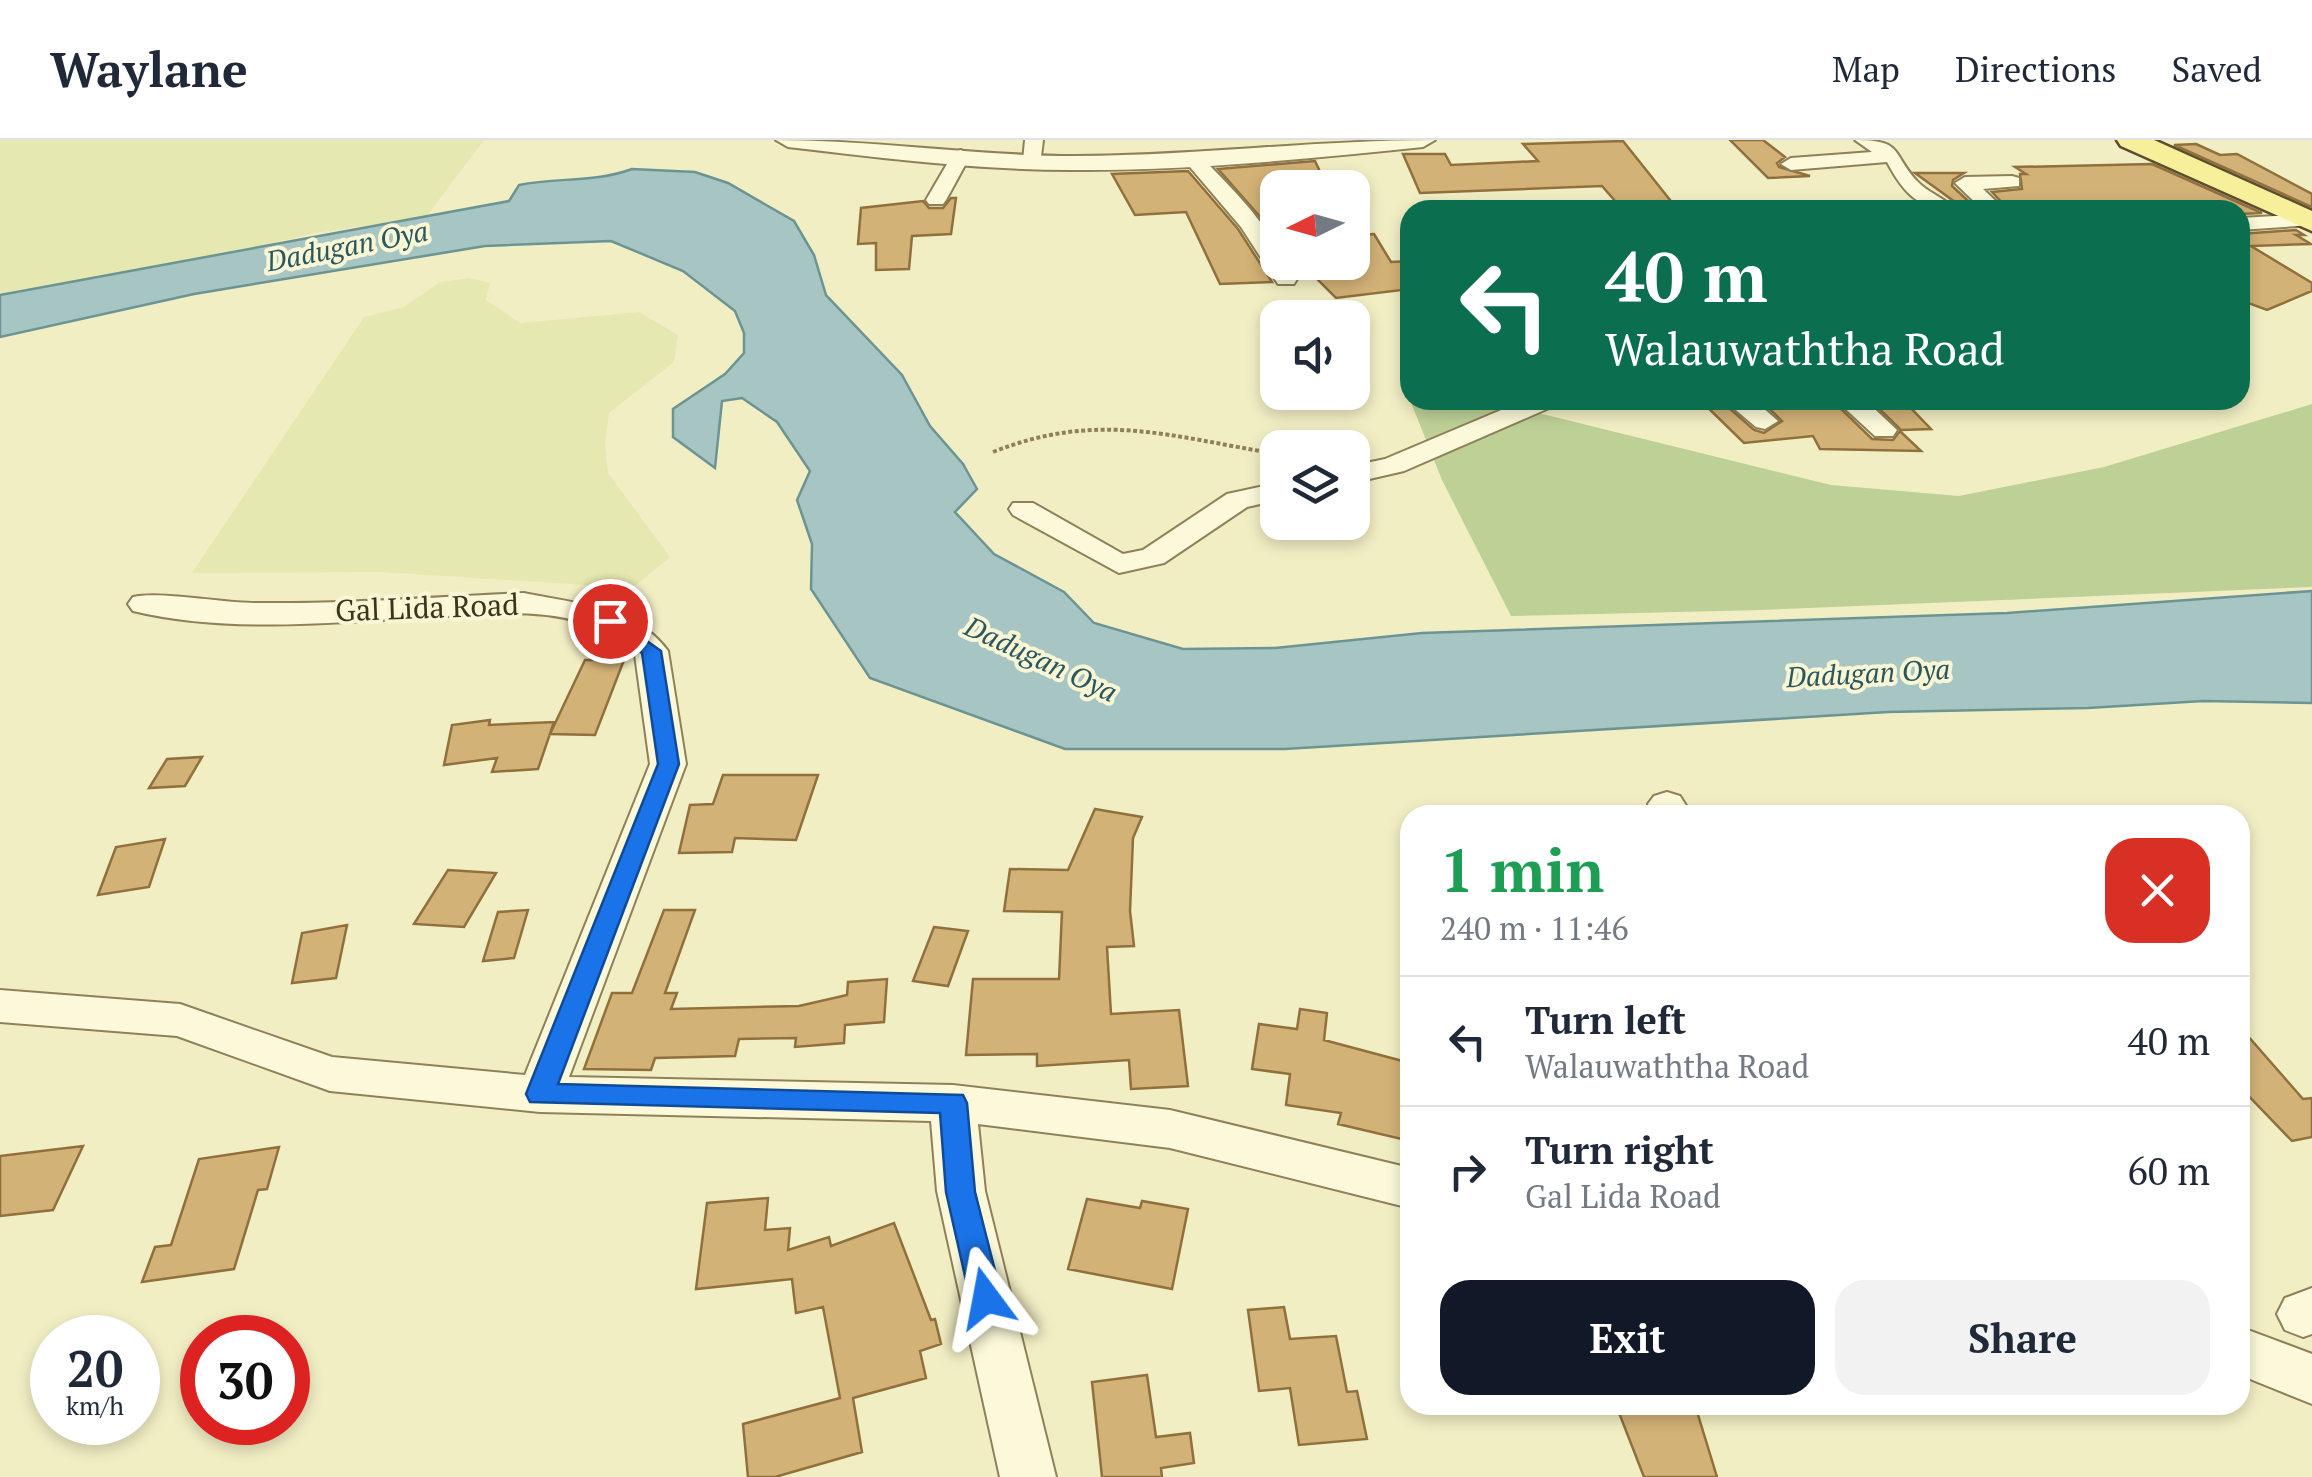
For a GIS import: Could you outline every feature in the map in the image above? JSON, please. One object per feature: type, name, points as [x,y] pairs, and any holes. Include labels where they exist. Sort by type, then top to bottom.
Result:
[{"type":"main road","points":[[2131,140],[2260,198],[2310,212]]},
{"type":"street","points":[[788,140],[960,156],[1033,151],[1194,160],[1352,143],[1423,140]]},
{"type":"street","points":[[1864,140],[1893,156],[1909,184],[1932,200]]},
{"type":"street","points":[[936,200],[960,156]]},
{"type":"street","points":[[1791,164],[1893,156]]},
{"type":"street","points":[[1194,160],[1260,239]]},
{"type":"street","points":[[1983,200],[1965,184],[2012,182]]},
{"type":"street","points":[[2250,222],[2310,212]]},
{"type":"street","points":[[1370,471],[1394,466],[1524,410]]},
{"type":"street","points":[[1749,410],[1765,422]]},
{"type":"street","points":[[1861,410],[1884,430]]},
{"type":"street","points":[[1023,509],[1120,564],[1154,557],[1238,500],[1260,495]]},
{"type":"street","name":"Gal Lida Road","points":[[144,604],[212,612],[318,613],[524,602],[610,621],[651,651],[668,764],[540,1094]]},
{"type":"street","points":[[0,1006],[180,1020],[330,1074],[540,1094],[953,1103],[1170,1129],[1400,1186]]},
{"type":"street","points":[[953,1103],[961,1192],[1028,1477]]},
{"type":"street","points":[[2250,1356],[2312,1379]]},
{"type":"path","points":[[993,452],[1020,439],[1082,426],[1120,424],[1260,451]]},
{"type":"green space","points":[[0,140],[484,140],[426,217],[316,233],[0,304]]},
{"type":"green space","points":[[469,278],[490,283],[486,300],[520,323],[639,312],[678,335],[674,362],[609,413],[605,444],[608,473],[670,557],[632,588],[381,572],[192,573],[364,317],[404,307],[440,282]]},
{"type":"green space","points":[[2312,404],[2312,587],[1762,610],[1511,616],[1442,480],[1414,410],[1526,410],[1831,485],[1959,496],[2104,467]]},
{"type":"water","name":"Dadugan Oya","points":[[632,169],[695,172],[728,183],[794,221],[814,255],[826,295],[902,375],[930,426],[963,464],[977,489],[955,512],[994,554],[1064,592],[1094,623],[1183,649],[1275,648],[1422,633],[2007,613],[2312,591],[2312,703],[2203,701],[1888,712],[1285,749],[1065,749],[870,678],[811,589],[812,544],[797,500],[810,471],[777,422],[742,398],[722,401],[715,468],[673,437],[673,409],[725,374],[744,353],[744,333],[735,311],[683,271],[611,241],[485,246],[194,294],[0,337],[0,295],[509,201],[519,185],[604,176]]},
{"type":"building","points":[[1730,140],[1763,140],[1785,157],[1777,163],[1779,167],[1810,176],[1768,178]]},
{"type":"building","points":[[1623,141],[1670,200],[1614,200],[1602,186],[1420,193],[1403,154],[1445,154],[1451,165],[1538,161],[1523,144]]},
{"type":"building","points":[[2196,144],[2220,155],[2237,154],[2312,194],[2312,207],[2174,145]]},
{"type":"building","points":[[1315,161],[1319,170],[1260,170],[1260,217],[1218,169]]},
{"type":"building","points":[[2152,164],[2233,200],[2000,200],[1992,192],[2022,189],[2020,174],[2026,174],[2015,167]]},
{"type":"building","points":[[1188,171],[1238,229],[1260,263],[1260,280],[1272,282],[1220,284],[1186,212],[1135,215],[1112,174]]},
{"type":"building","points":[[1915,173],[1964,173],[1953,180],[1952,186],[1967,200],[1952,200]]},
{"type":"building","points":[[951,198],[956,198],[951,234],[912,236],[909,269],[876,270],[876,243],[858,244],[861,208],[923,201],[929,208],[943,208]]},
{"type":"building","points":[[2296,230],[2304,235],[2296,235],[2311,244],[2251,246],[2312,283],[2312,291],[2267,310],[2250,304],[2250,233]]},
{"type":"building","points":[[1370,234],[1374,234],[1391,262],[1400,262],[1400,290],[1336,298],[1318,280],[1370,280]]},
{"type":"building","points":[[1710,410],[1731,410],[1754,430],[1764,433],[1782,421],[1770,410],[1842,410],[1872,439],[1893,440],[1900,431],[1921,451],[1820,449],[1813,436],[1744,443]]},
{"type":"building","points":[[1880,410],[1913,410],[1931,429],[1901,430]]},
{"type":"building","points":[[585,660],[624,660],[595,735],[550,734]]},
{"type":"building","points":[[490,720],[489,725],[554,722],[538,769],[492,772],[497,758],[444,765],[452,725]]},
{"type":"building","points":[[202,757],[185,786],[149,788],[167,759]]},
{"type":"building","points":[[723,775],[818,775],[796,840],[735,838],[732,852],[679,853],[690,805],[713,804]]},
{"type":"building","points":[[1095,809],[1142,817],[1133,838],[1130,911],[1134,946],[1107,947],[1111,1014],[1179,1010],[1188,1086],[1131,1089],[1129,1060],[1037,1066],[1037,1054],[966,1055],[973,979],[1059,979],[1062,912],[1004,911],[1010,869],[1068,870]]},
{"type":"building","points":[[165,839],[149,887],[98,895],[116,847]]},
{"type":"building","points":[[448,870],[496,873],[464,927],[414,924]]},
{"type":"building","points":[[528,910],[514,958],[483,961],[498,912]]},
{"type":"building","points":[[664,910],[695,910],[665,993],[677,993],[671,1009],[799,1006],[847,995],[848,982],[887,979],[884,1022],[845,1025],[844,1043],[795,1047],[796,1038],[739,1039],[735,1056],[655,1058],[651,1070],[584,1069],[612,993],[632,993]]},
{"type":"building","points":[[347,925],[336,978],[292,983],[302,933]]},
{"type":"building","points":[[934,927],[968,931],[948,986],[913,981]]},
{"type":"building","points":[[1300,1009],[1327,1013],[1324,1040],[1400,1060],[1400,1139],[1338,1124],[1341,1113],[1286,1105],[1290,1074],[1252,1069],[1259,1024],[1297,1029]]},
{"type":"building","points":[[2250,1038],[2303,1099],[2312,1098],[2312,1137],[2292,1141],[2250,1097]]},
{"type":"building","points":[[83,1146],[53,1210],[0,1216],[0,1156]]},
{"type":"building","points":[[279,1147],[267,1189],[258,1190],[234,1269],[142,1282],[155,1247],[171,1245],[199,1159]]},
{"type":"building","points":[[768,1198],[765,1230],[790,1228],[788,1250],[829,1237],[831,1246],[894,1223],[931,1320],[935,1319],[941,1344],[920,1351],[926,1378],[853,1398],[862,1452],[775,1477],[748,1477],[743,1424],[840,1398],[823,1307],[796,1313],[792,1279],[696,1289],[707,1203]]},
{"type":"building","points":[[1087,1199],[1140,1208],[1142,1201],[1188,1209],[1172,1289],[1068,1269]]},
{"type":"building","points":[[1284,1307],[1290,1339],[1336,1336],[1347,1392],[1357,1391],[1367,1439],[1299,1445],[1290,1388],[1259,1391],[1248,1310]]},
{"type":"building","points":[[1147,1375],[1156,1437],[1190,1433],[1194,1463],[1161,1468],[1162,1477],[1102,1477],[1092,1382]]},
{"type":"building","points":[[1620,1415],[1698,1415],[1717,1477],[1644,1477]]},
{"type":"route","points":[[610,621],[651,651],[668,764],[540,1094],[953,1103],[961,1192],[986,1298]]}]
